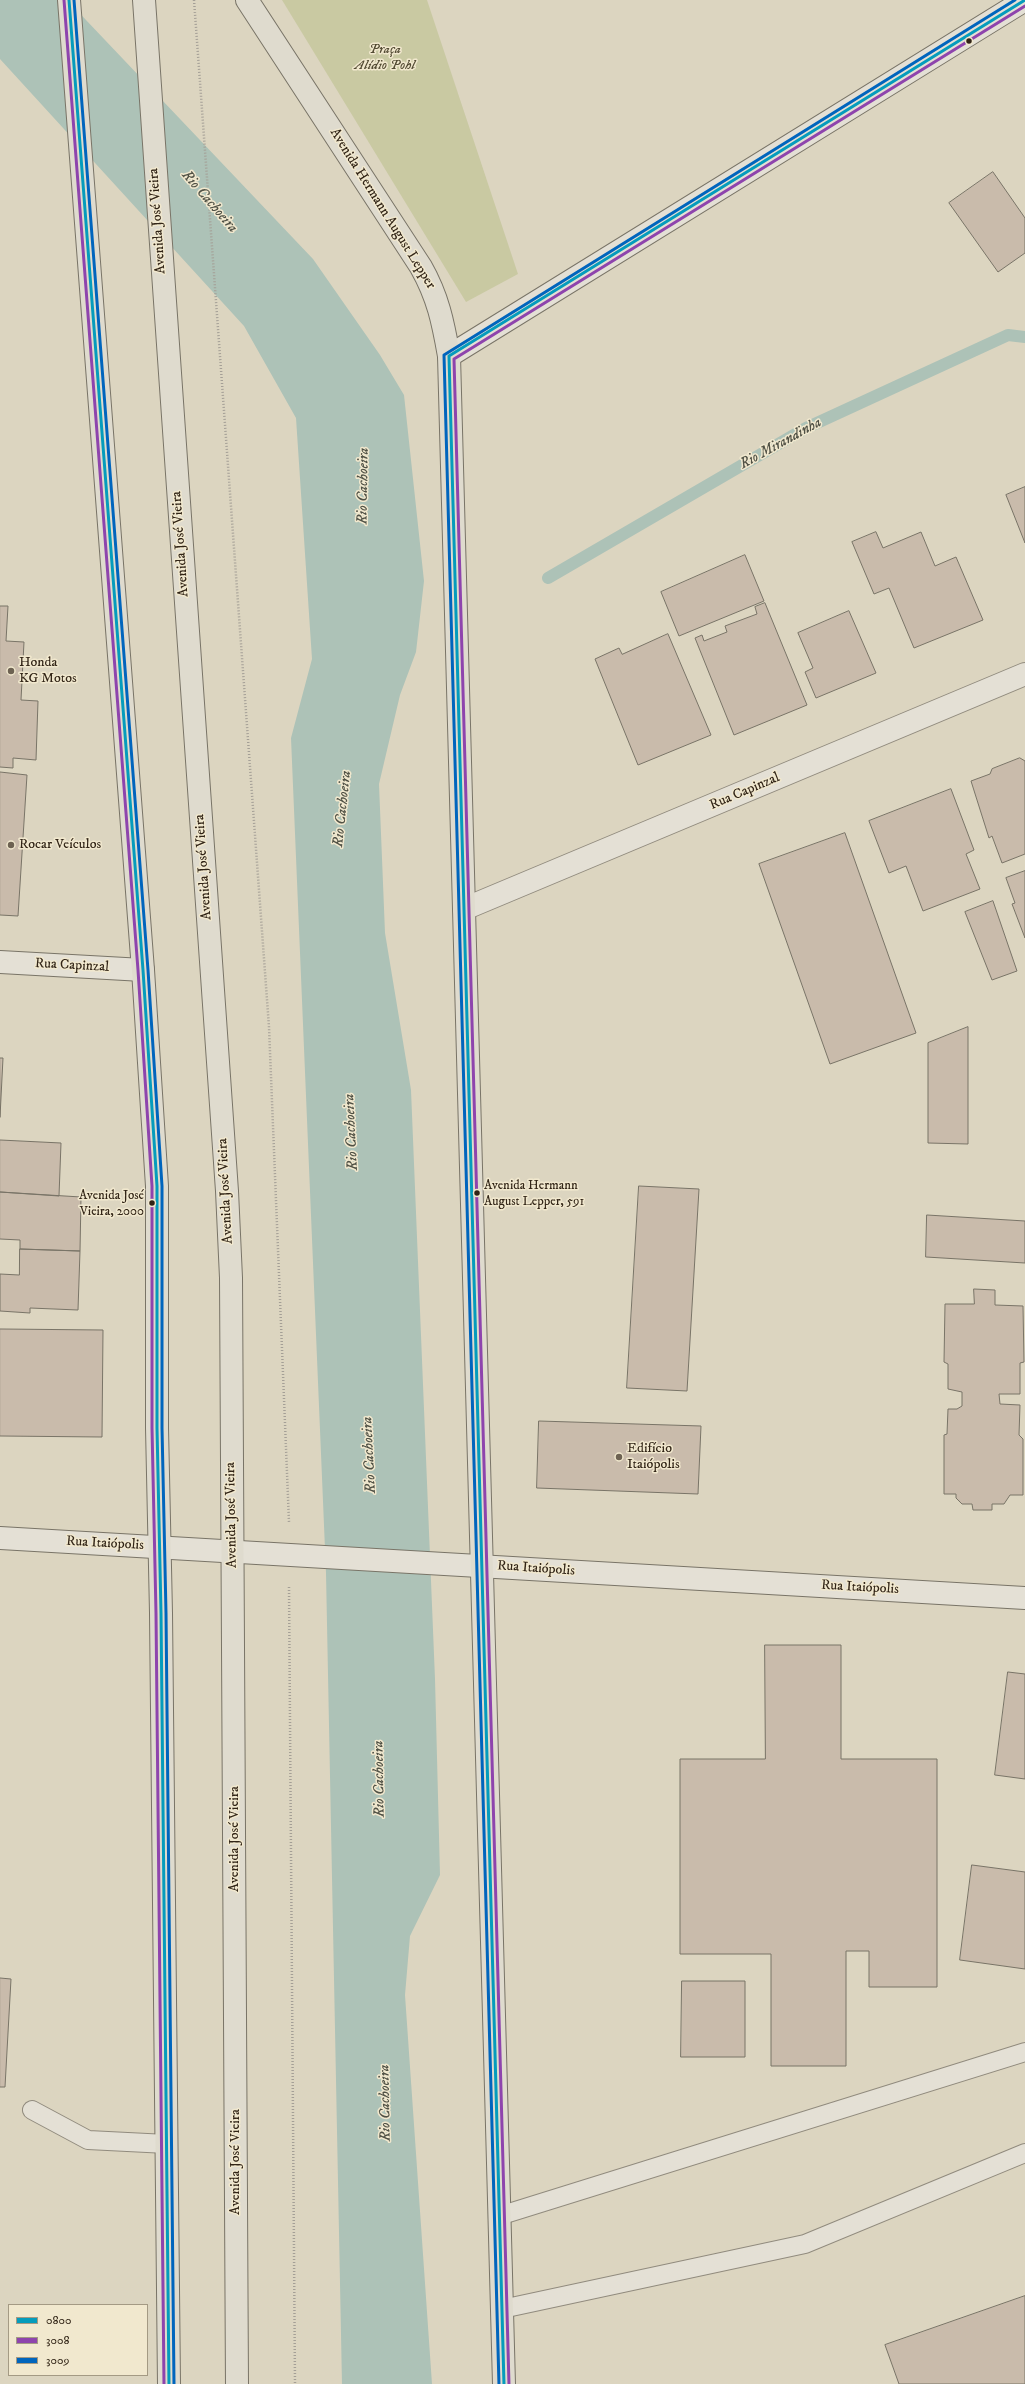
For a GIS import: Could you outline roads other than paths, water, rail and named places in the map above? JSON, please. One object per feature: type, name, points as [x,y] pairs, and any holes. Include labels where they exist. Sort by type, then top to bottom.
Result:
[{"type":"main road","points":[[69,0],[143,970],[156,1186],[157,1428],[160,1547],[169,2384]]},
{"type":"main road","name":"Avenida José Vieira","points":[[144,0],[161,273],[227,1191],[231,1278],[237,2384]]},
{"type":"main road","name":"Avenida Hermann August Lepper","points":[[247,0],[434,290],[443,318],[449,356],[504,2384]]},
{"type":"main road","points":[[449,356],[999,8],[1025,0]]},
{"type":"main road","name":"Rua Capinzal","points":[[464,909],[1025,674]]},
{"type":"main road","name":"Rua Capinzal","points":[[0,962],[143,970]]},
{"type":"main road","name":"Rua Itaiópolis","points":[[0,1538],[482,1565],[1025,1598]]},
{"type":"lane","points":[[499,2216],[1025,2052]]},
{"type":"lane","points":[[32,2110],[88,2140],[167,2144]]},
{"type":"lane","points":[[502,2309],[805,2244],[1025,2153]]},
{"type":"water","name":"Rio Cachoeira","points":[[0,0],[67,0],[313,259],[380,355],[404,395],[424,581],[416,652],[400,695],[379,784],[385,933],[411,1090],[435,1679],[440,1875],[410,1936],[405,1995],[432,2384],[342,2384],[326,1573],[291,738],[312,659],[296,418],[244,326],[0,59]]},
{"type":"waterway","name":"Rio Mirandinha","points":[[548,578],[806,428],[1008,335],[1025,337]]},
{"type":"place","name":"Honda KG Motos","points":[[11,671]]},
{"type":"place","name":"Rocar Veículos","points":[[11,845]]},
{"type":"place","name":"Avenida Hermann August Lepper, 591","points":[[477,1193]]},
{"type":"place","name":"Avenida José Vieira, 2000","points":[[152,1203]]},
{"type":"place","name":"Edifício Itaiópolis","points":[[619,1457]]},
{"type":"park label","name":"Praça Alídio Pohl","points":[[385,58]]}]
